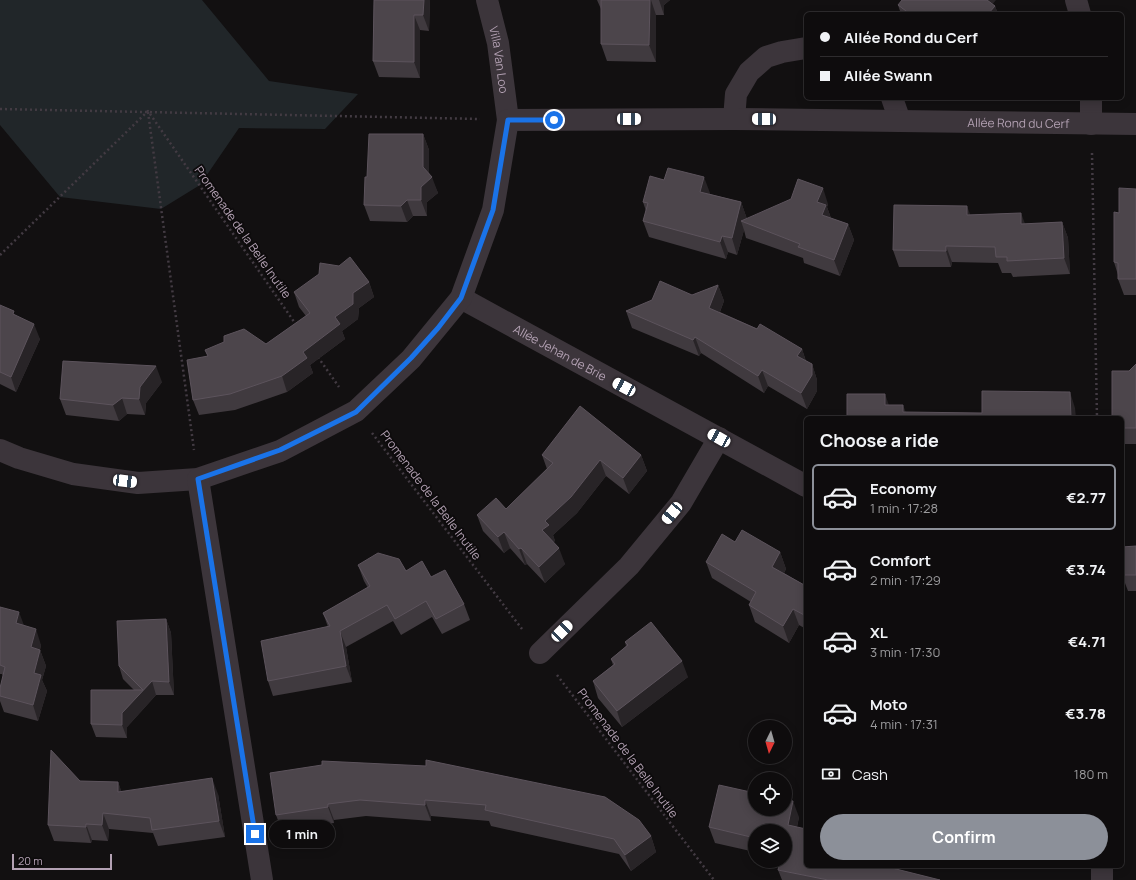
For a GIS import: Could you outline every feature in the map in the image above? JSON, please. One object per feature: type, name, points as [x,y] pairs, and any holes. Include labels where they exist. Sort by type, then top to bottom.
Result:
[{"type":"street","name":"Villa Van Loo","points":[[487,0],[498,43],[508,120]]},
{"type":"street","points":[[1076,0],[1079,12]]},
{"type":"street","points":[[734,119],[736,94],[749,72],[766,57],[782,52],[804,48]]},
{"type":"street","points":[[893,100],[900,121]]},
{"type":"street","points":[[1091,100],[1091,124]]},
{"type":"street","name":"Allée Rond du Cerf","points":[[508,120],[734,119],[1136,124]]},
{"type":"street","points":[[0,450],[19,458],[73,474],[138,482],[198,479],[280,450],[356,412],[411,358],[461,298],[493,210],[508,120]]},
{"type":"street","name":"Allée Jehan de Brie","points":[[461,298],[804,485]]},
{"type":"street","points":[[540,653],[629,566],[681,503],[719,438]]},
{"type":"street","points":[[198,479],[262,880]]},
{"type":"street","points":[[1102,868],[1102,880]]},
{"type":"path","points":[[0,109],[148,111],[508,120]]},
{"type":"path","points":[[0,255],[148,111]]},
{"type":"path","points":[[148,111],[198,479]]},
{"type":"path","name":"Promenade de la Belle Inutile","points":[[148,111],[298,328]]},
{"type":"path","points":[[1091,124],[1097,416]]},
{"type":"path","name":"Promenade de la Belle Inutile","points":[[315,353],[356,412],[714,880]]},
{"type":"shaded area","points":[[0,0],[202,0],[269,81],[358,94],[325,129],[239,128],[200,185],[161,209],[60,197],[0,125]]},
{"type":"building","points":[[374,0],[424,0],[423,15],[414,15],[414,62],[373,61]]},
{"type":"building","points":[[601,0],[650,0],[649,45],[601,44]]},
{"type":"building","points":[[902,0],[987,0],[995,6],[990,12],[907,12],[898,5]]},
{"type":"building","points":[[369,134],[423,134],[423,167],[432,177],[421,187],[421,200],[407,200],[401,206],[364,205]]},
{"type":"building","points":[[668,168],[704,177],[700,192],[741,202],[732,238],[722,236],[720,242],[643,221],[648,203],[643,202],[650,176],[664,180]]},
{"type":"building","points":[[798,179],[823,188],[817,202],[826,205],[822,215],[848,224],[834,260],[798,247],[800,244],[741,221],[791,199]]},
{"type":"building","points":[[1119,188],[1136,189],[1136,279],[1118,279],[1118,263],[1114,262],[1114,212],[1119,213]]},
{"type":"building","points":[[894,205],[967,206],[967,215],[1021,213],[1021,224],[1062,222],[1064,258],[1007,261],[1007,257],[996,257],[995,247],[946,246],[946,251],[893,250]]},
{"type":"building","points":[[350,257],[369,282],[353,293],[353,304],[335,317],[340,324],[303,352],[307,358],[282,376],[230,394],[193,400],[187,360],[208,356],[205,350],[224,342],[224,336],[244,329],[266,344],[310,313],[294,292],[319,274],[320,263],[339,266]]},
{"type":"building","points":[[660,281],[692,295],[718,285],[709,308],[757,329],[760,324],[802,349],[797,356],[812,364],[812,375],[801,393],[762,370],[758,376],[695,337],[693,340],[626,311],[652,300]]},
{"type":"building","points":[[0,305],[14,311],[13,314],[34,324],[11,377],[0,372]]},
{"type":"building","points":[[63,361],[156,366],[140,387],[139,399],[122,398],[113,405],[60,399]]},
{"type":"building","points":[[1136,364],[1136,428],[1124,428],[1124,416],[1112,416],[1112,371],[1129,371]]},
{"type":"building","points":[[982,391],[1070,392],[1071,416],[847,416],[847,394],[885,394],[885,405],[903,405],[903,412],[982,413]]},
{"type":"building","points":[[580,406],[641,455],[623,478],[600,460],[571,497],[545,521],[549,525],[542,530],[559,548],[539,567],[521,548],[519,549],[504,532],[498,537],[477,515],[496,498],[506,509],[553,463],[542,455]]},
{"type":"building","points":[[742,530],[780,552],[772,567],[804,585],[804,615],[793,609],[783,626],[749,605],[756,592],[706,562],[722,534],[735,542]]},
{"type":"building","points":[[1136,546],[1136,575],[1124,575],[1124,547]]},
{"type":"building","points":[[378,553],[399,559],[406,571],[422,561],[431,577],[445,570],[464,604],[436,619],[426,601],[395,619],[387,605],[340,631],[346,666],[268,681],[261,641],[330,626],[323,613],[370,586],[358,565]]},
{"type":"building","points":[[0,607],[19,612],[16,623],[36,629],[31,647],[40,650],[34,673],[41,675],[33,705],[0,696],[0,688],[5,667],[0,665]]},
{"type":"building","points":[[166,619],[169,682],[152,681],[122,713],[122,725],[91,724],[91,690],[143,690],[119,666],[117,621]]},
{"type":"building","points":[[651,622],[682,661],[617,711],[593,681],[615,664],[611,659],[628,645],[625,642]]},
{"type":"building","points":[[51,750],[80,781],[118,782],[118,792],[212,778],[219,821],[152,830],[150,818],[103,813],[102,825],[86,824],[86,827],[48,825]]},
{"type":"building","points":[[426,760],[605,797],[639,820],[651,836],[625,855],[614,839],[485,810],[486,805],[425,800],[425,805],[360,800],[328,804],[328,807],[276,815],[270,773],[322,765],[322,761],[426,766]]},
{"type":"building","points":[[719,785],[748,791],[748,816],[790,816],[788,824],[748,824],[748,836],[709,827]]},
{"type":"building","points":[[792,826],[804,829],[804,868],[892,868],[940,880],[828,880],[778,870],[778,868],[792,868]]},
{"type":"route","points":[[255,834],[198,479],[280,450],[356,412],[411,358],[438,328],[461,298],[493,210],[508,120],[554,120]]}]
